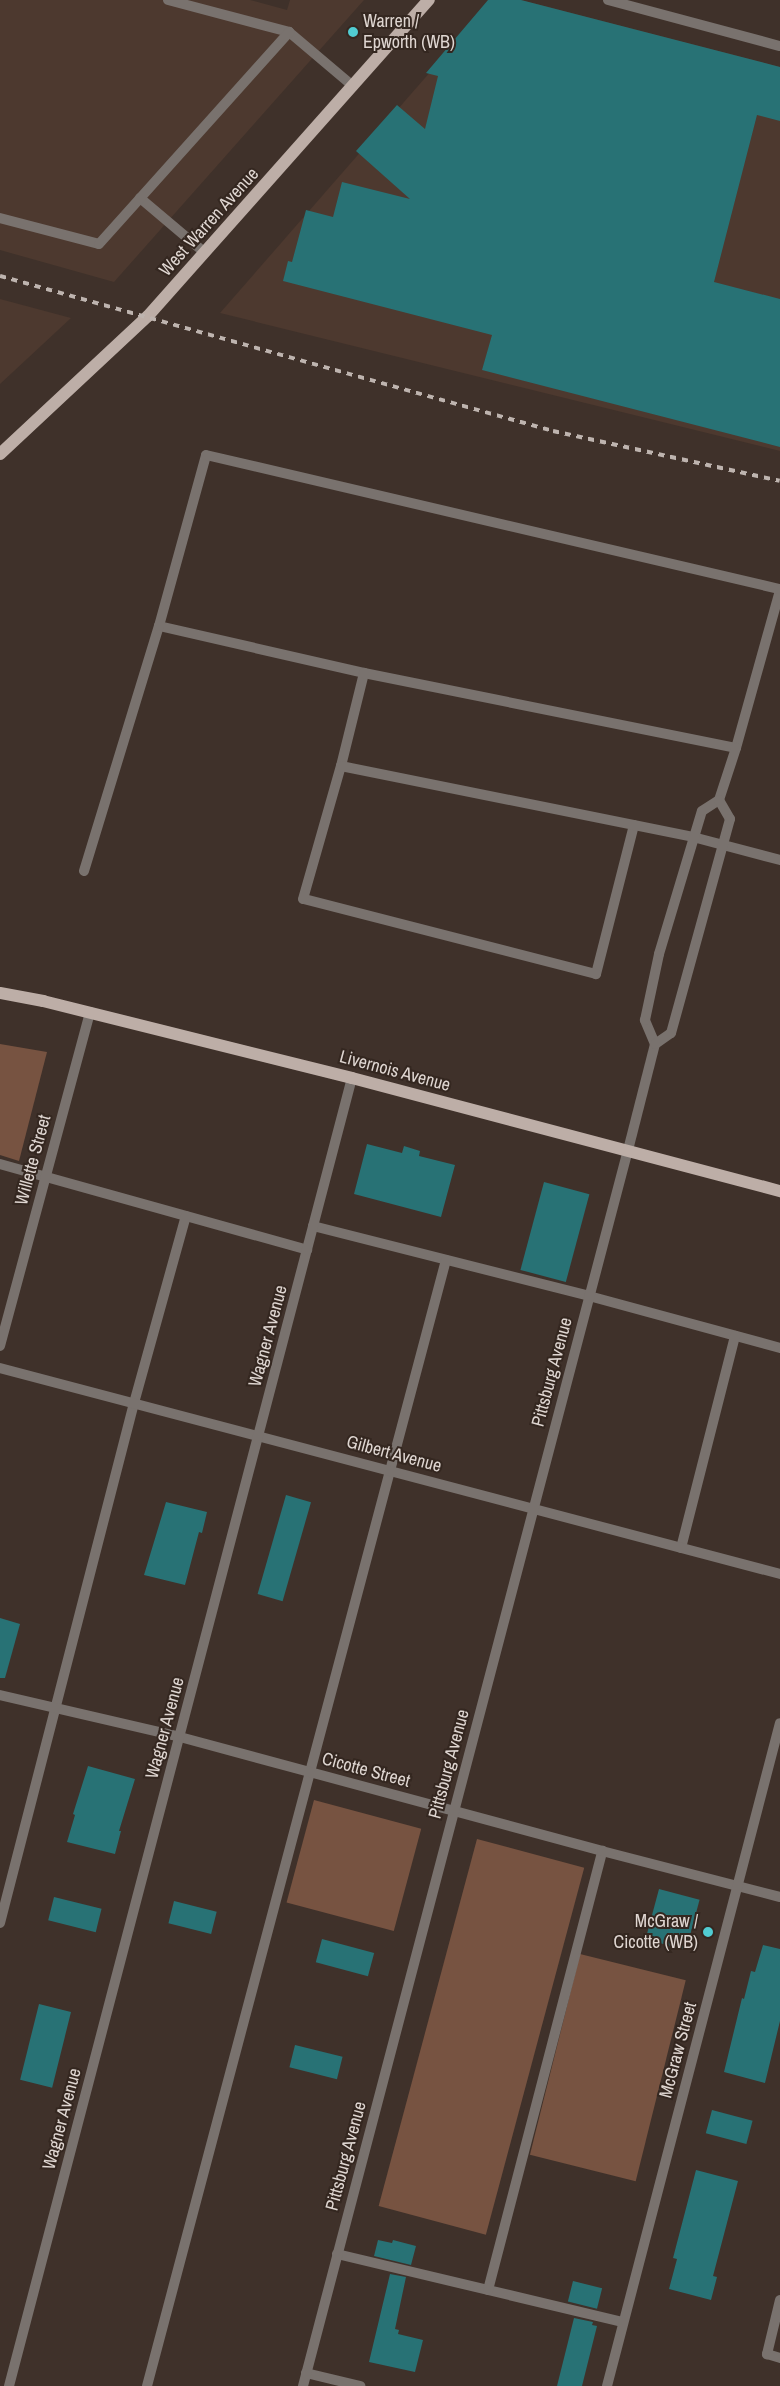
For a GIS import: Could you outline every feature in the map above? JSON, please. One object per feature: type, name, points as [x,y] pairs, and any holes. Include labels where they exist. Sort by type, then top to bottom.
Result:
[{"type":"main road","name":"West Warren Avenue","points":[[0,454],[148,316],[429,0]]},
{"type":"main road","name":"Livernois Avenue","points":[[0,993],[90,1012],[352,1078],[780,1191]]},
{"type":"street","points":[[168,0],[290,32],[353,86]]},
{"type":"street","points":[[608,0],[629,3],[780,46]]},
{"type":"street","points":[[0,218],[99,244],[290,32]]},
{"type":"street","points":[[140,198],[205,253]]},
{"type":"street","points":[[84,872],[159,626],[206,455],[780,590],[736,748],[719,800],[702,811],[659,954],[645,1020],[655,1044],[671,1033],[730,819],[719,800]]},
{"type":"street","points":[[159,626],[364,673],[736,748]]},
{"type":"street","points":[[364,673],[341,766],[302,899],[596,974],[634,825]]},
{"type":"street","points":[[341,766],[693,837],[780,860]]},
{"type":"street","name":"Willette Street","points":[[0,1346],[90,1012]]},
{"type":"street","name":"Pittsburg Avenue","points":[[303,2386],[655,1044]]},
{"type":"street","name":"Wagner Avenue","points":[[10,2386],[352,1078]]},
{"type":"street","points":[[0,1164],[307,1250]]},
{"type":"street","points":[[0,1923],[54,1707],[134,1403],[186,1216]]},
{"type":"street","points":[[313,1226],[589,1296],[780,1348]]},
{"type":"street","points":[[147,2386],[308,1772],[391,1470],[446,1260]]},
{"type":"street","points":[[681,1548],[735,1336]]},
{"type":"street","name":"Gilbert Avenue","points":[[0,1368],[780,1574]]},
{"type":"street","name":"Cicotte Street","points":[[0,1695],[180,1737],[780,1897]]},
{"type":"street","name":"McGraw Street","points":[[607,2386],[780,1723]]},
{"type":"street","points":[[488,2290],[602,1851]]},
{"type":"street","points":[[337,2254],[623,2322]]},
{"type":"street","points":[[780,2300],[767,2354],[780,2358]]},
{"type":"street","points":[[306,2373],[360,2386]]},
{"type":"shaded area","points":[[0,0],[250,0],[287,10],[290,0],[364,0],[114,282],[0,250]]},
{"type":"shaded area","points":[[493,0],[521,0],[780,67],[780,451],[220,313]]},
{"type":"shaded area","points":[[0,299],[71,318],[0,384]]},
{"type":"shaded area","points":[[0,1044],[47,1052],[19,1161],[0,1155]]},
{"type":"shaded area","points":[[314,1800],[421,1829],[394,1931],[287,1902]]},
{"type":"shaded area","points":[[477,1839],[584,1868],[486,2235],[379,2206]]},
{"type":"shaded area","points":[[580,1954],[686,1980],[636,2181],[530,2155]]},
{"type":"building","points":[[488,0],[521,0],[780,67],[780,121],[757,115],[714,282],[780,299],[780,447],[482,370],[492,335],[283,281],[288,261],[292,262],[306,210],[333,217],[342,182],[410,199],[356,151],[397,105],[425,129],[438,76],[426,73]]},
{"type":"building","points":[[367,1144],[402,1153],[404,1146],[420,1151],[419,1156],[455,1165],[441,1217],[354,1194]]},
{"type":"building","points":[[544,1182],[589,1194],[566,1282],[520,1270]]},
{"type":"building","points":[[286,1495],[311,1502],[283,1601],[258,1594]]},
{"type":"building","points":[[166,1502],[207,1512],[202,1533],[199,1532],[185,1585],[144,1575]]},
{"type":"building","points":[[0,1618],[20,1624],[5,1678],[0,1678]]},
{"type":"building","points":[[88,1766],[135,1779],[119,1831],[121,1831],[115,1854],[67,1842],[75,1815],[73,1814]]},
{"type":"building","points":[[659,1889],[700,1900],[686,1950],[646,1939]]},
{"type":"building","points":[[54,1897],[102,1909],[96,1932],[48,1920]]},
{"type":"building","points":[[174,1901],[217,1912],[211,1934],[168,1923]]},
{"type":"building","points":[[322,1939],[374,1953],[368,1976],[316,1962]]},
{"type":"building","points":[[763,1945],[780,1949],[780,2021],[765,2083],[724,2072],[742,1998],[744,1999],[751,1971],[755,1972]]},
{"type":"building","points":[[39,2004],[71,2012],[52,2088],[20,2080]]},
{"type":"building","points":[[295,2045],[343,2057],[337,2079],[289,2067]]},
{"type":"building","points":[[712,2110],[753,2121],[746,2144],[706,2133]]},
{"type":"building","points":[[696,2170],[738,2181],[713,2276],[717,2277],[711,2300],[669,2289],[677,2259],[673,2258]]},
{"type":"building","points":[[378,2240],[392,2243],[393,2240],[416,2246],[411,2265],[374,2256]]},
{"type":"building","points":[[390,2274],[406,2277],[395,2329],[399,2330],[398,2334],[423,2340],[415,2372],[369,2362]]},
{"type":"building","points":[[573,2281],[602,2288],[597,2309],[568,2301]]},
{"type":"building","points":[[574,2318],[593,2322],[592,2325],[597,2326],[582,2386],[557,2386]]},
{"type":"railway","points":[[0,276],[553,431],[780,481]]},
{"type":"place","name":"Warren / Epworth (WB)","points":[[353,32]]},
{"type":"place","name":"McGraw / Cicotte (WB)","points":[[708,1932]]}]
